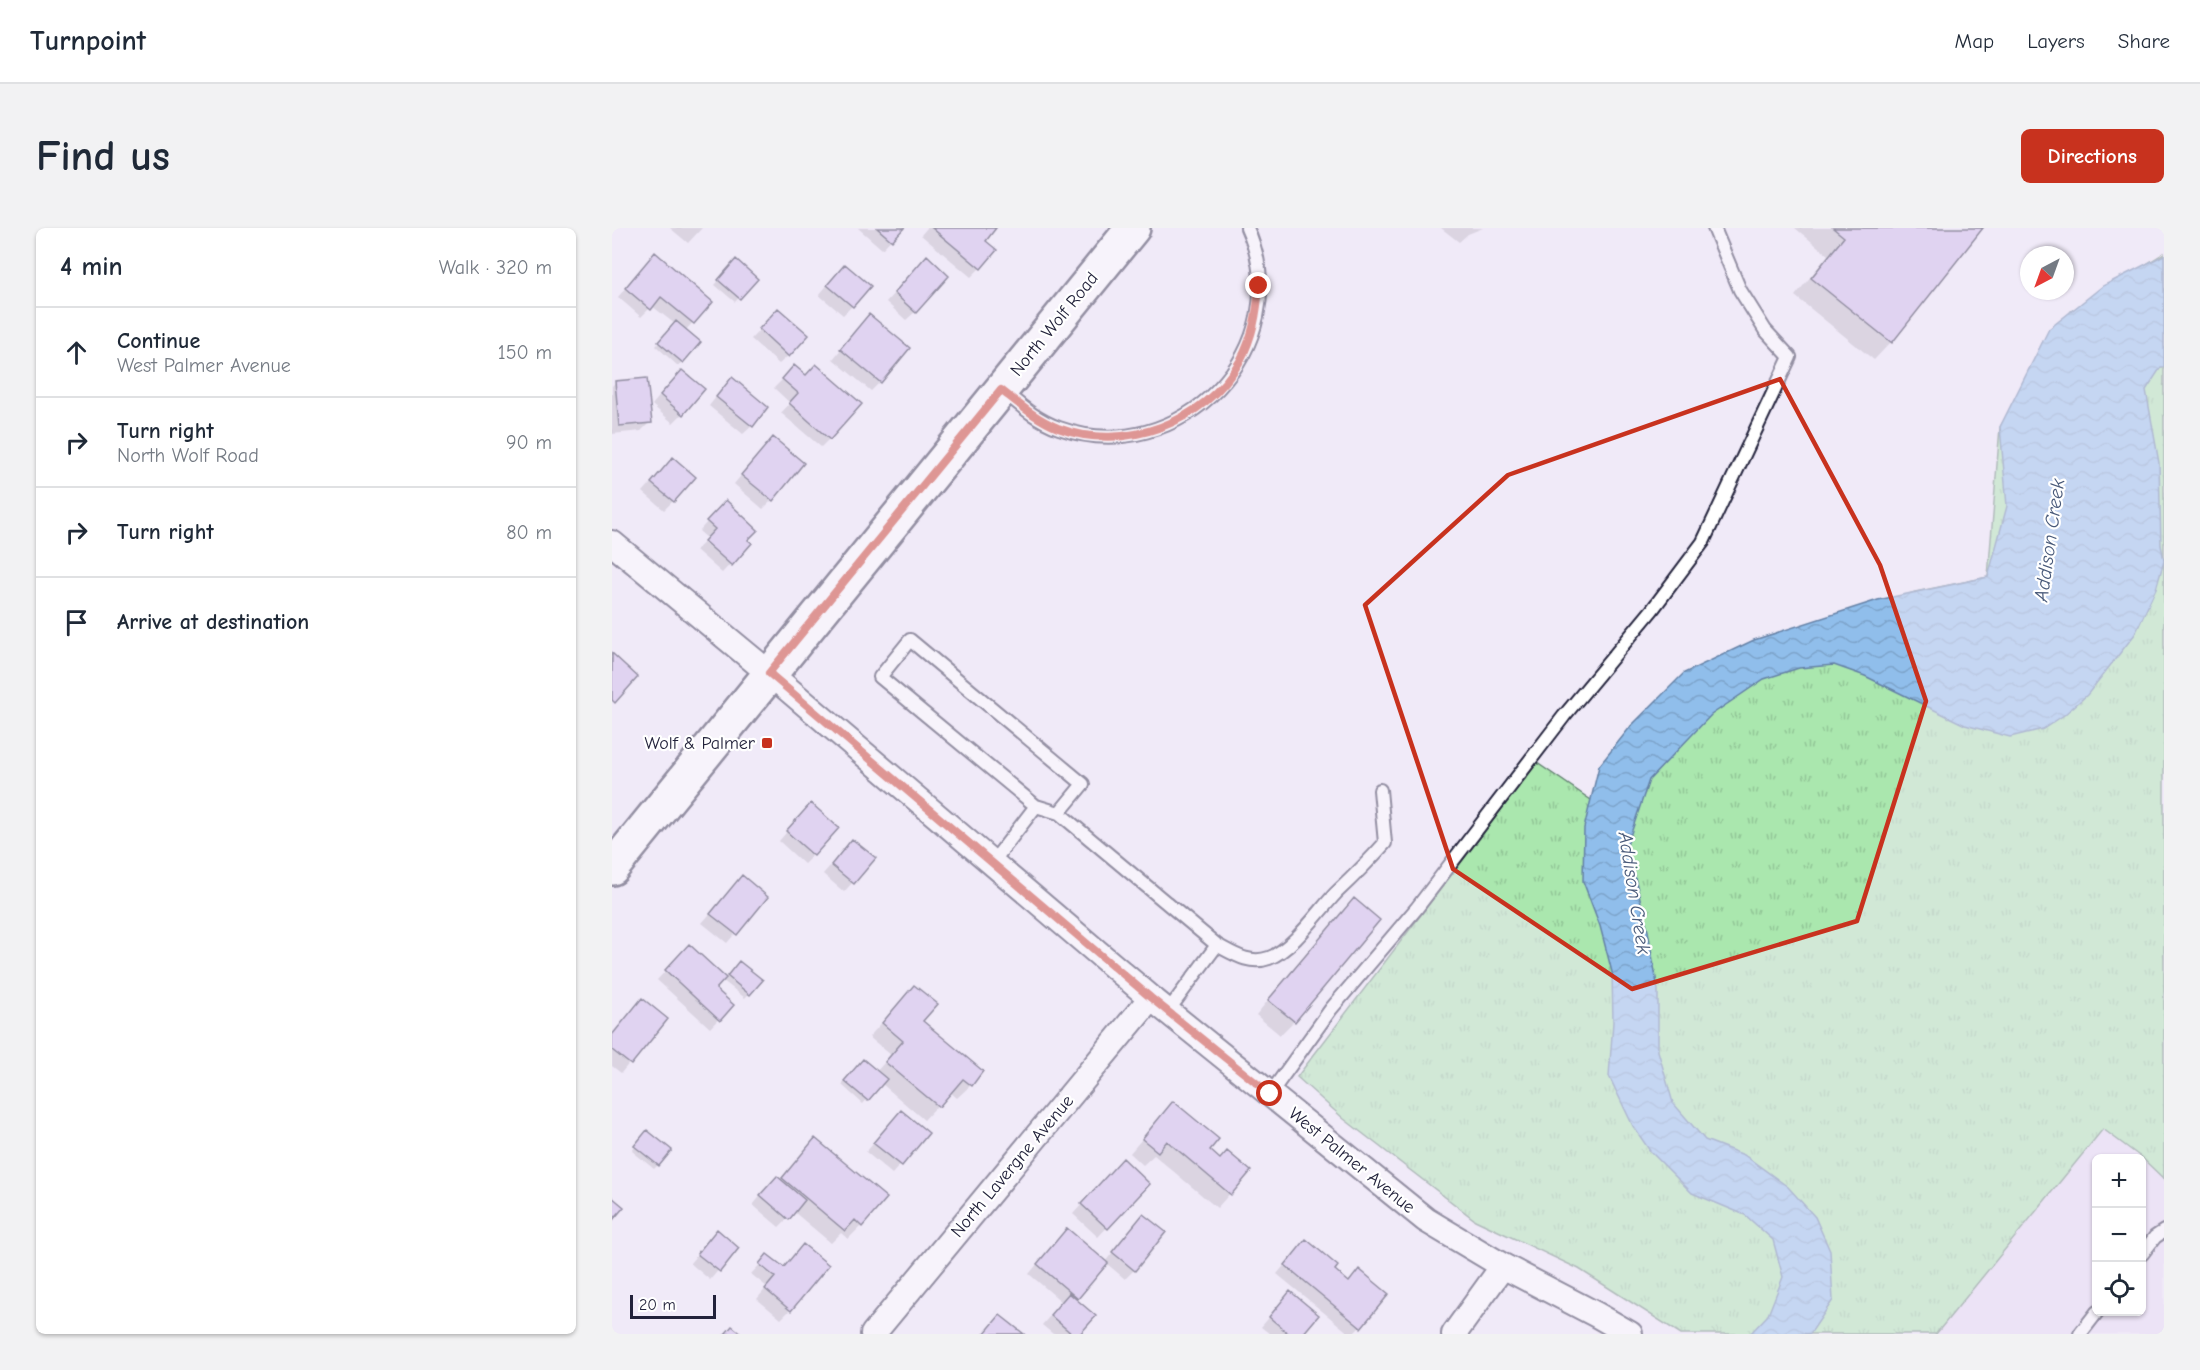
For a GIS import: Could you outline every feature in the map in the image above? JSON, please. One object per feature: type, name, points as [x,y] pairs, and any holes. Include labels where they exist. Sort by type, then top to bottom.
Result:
[{"type":"main road","name":"North Wolf Road","points":[[612,868],[1133,228]]},
{"type":"street","name":"West Palmer Avenue","points":[[612,543],[769,673],[1159,1005],[1426,1220],[1503,1266],[1630,1334]]},
{"type":"street","name":"North Lavergne Avenue","points":[[873,1334],[1159,1005]]},
{"type":"street","points":[[1454,1334],[1503,1266]]},
{"type":"lane","points":[[1001,390],[1035,417],[1058,428],[1084,435],[1110,437],[1136,435],[1161,428],[1185,417],[1207,402],[1225,383],[1240,362],[1251,338],[1257,312],[1259,286],[1257,260],[1247,228]]},
{"type":"lane","points":[[1270,1094],[1330,1009],[1416,909],[1564,716],[1652,610],[1703,542],[1790,357],[1765,330],[1740,290],[1714,228]]},
{"type":"lane","points":[[1059,813],[1083,784],[910,640],[879,677],[1036,806],[1059,813],[1217,945],[1247,961],[1269,958],[1286,947],[1385,843],[1380,790]]},
{"type":"lane","points":[[992,863],[1036,806]]},
{"type":"lane","points":[[1159,1005],[1217,945]]},
{"type":"lane","points":[[2146,1249],[2155,1237],[2164,1231]]},
{"type":"lane","points":[[2080,1334],[2093,1316]]},
{"type":"highlighted area","points":[[1780,379],[1880,565],[1926,701],[1857,921],[1632,989],[1453,869],[1365,605],[1508,475]]},
{"type":"shaded area","points":[[2104,1129],[2134,1154],[2092,1154],[2092,1316],[2146,1316],[2146,1163],[2164,1179],[2164,1334],[1936,1334]]},
{"type":"green space","points":[[2164,253],[2164,1179],[2146,1162],[2146,1154],[2137,1154],[2103,1129],[1936,1334],[1681,1334],[1579,1269],[1475,1220],[1344,1119],[1297,1077],[1537,763],[1591,800],[1631,726],[1730,652],[1915,592],[1988,577],[2000,427],[2071,311]]},
{"type":"water","name":"Addison Creek","points":[[2164,255],[2164,367],[2161,367],[2146,390],[2159,463],[2161,545],[2164,561],[2156,589],[2135,634],[2087,695],[2043,729],[2010,737],[1965,725],[1865,676],[1834,665],[1799,668],[1764,679],[1711,715],[1649,780],[1627,845],[1648,931],[1658,990],[1658,1051],[1673,1103],[1705,1140],[1744,1155],[1788,1187],[1815,1217],[1830,1251],[1833,1300],[1810,1334],[1750,1334],[1768,1315],[1783,1277],[1773,1240],[1745,1215],[1692,1193],[1650,1151],[1633,1126],[1609,1076],[1613,1022],[1612,972],[1600,926],[1583,881],[1584,828],[1599,766],[1631,726],[1684,673],[1754,640],[1878,600],[1988,577],[2007,506],[2000,427],[2049,329],[2103,286]]},
{"type":"building","points":[[877,228],[904,228],[892,241]]},
{"type":"building","points":[[932,228],[996,228],[986,241],[997,250],[981,269]]},
{"type":"building","points":[[1833,228],[1983,228],[1892,343],[1811,278],[1844,237]]},
{"type":"building","points":[[655,252],[713,302],[694,324],[661,297],[651,310],[625,288]]},
{"type":"building","points":[[927,255],[949,276],[916,313],[894,293]]},
{"type":"building","points":[[736,259],[758,279],[740,299],[718,280]]},
{"type":"building","points":[[845,264],[871,286],[853,307],[827,285]]},
{"type":"building","points":[[778,308],[809,335],[789,357],[759,329]]},
{"type":"building","points":[[869,314],[910,348],[881,383],[840,349]]},
{"type":"building","points":[[676,321],[701,342],[683,363],[658,342]]},
{"type":"building","points":[[816,364],[862,404],[830,440],[789,403],[798,393],[782,379],[794,365],[806,375]]},
{"type":"building","points":[[682,370],[705,389],[683,415],[660,395]]},
{"type":"building","points":[[732,377],[768,407],[753,427],[716,397]]},
{"type":"building","points":[[647,378],[652,423],[619,426],[615,381]]},
{"type":"building","points":[[773,437],[804,463],[773,501],[741,475]]},
{"type":"building","points":[[673,457],[696,477],[674,502],[651,483]]},
{"type":"building","points":[[726,500],[758,530],[748,540],[752,543],[732,566],[704,541],[715,529],[706,521]]},
{"type":"building","points":[[612,653],[638,677],[615,703],[612,700]]},
{"type":"building","points":[[811,803],[839,828],[814,856],[786,831]]},
{"type":"building","points":[[852,839],[876,858],[854,884],[831,865]]},
{"type":"building","points":[[742,875],[768,897],[737,935],[710,914]]},
{"type":"building","points":[[1354,898],[1380,920],[1295,1022],[1268,1000]]},
{"type":"building","points":[[689,944],[726,978],[716,989],[734,1005],[720,1021],[665,970]]},
{"type":"building","points":[[739,961],[763,980],[750,995],[727,976]]},
{"type":"building","points":[[914,985],[938,1004],[923,1021],[983,1071],[972,1086],[963,1079],[939,1107],[885,1062],[903,1041],[882,1023]]},
{"type":"building","points":[[642,998],[668,1019],[631,1065],[612,1050],[612,1035]]},
{"type":"building","points":[[863,1059],[887,1079],[868,1101],[844,1081]]},
{"type":"building","points":[[1173,1101],[1219,1139],[1210,1150],[1220,1159],[1227,1151],[1251,1171],[1231,1195],[1167,1141],[1158,1152],[1142,1139]]},
{"type":"building","points":[[901,1110],[929,1133],[902,1166],[873,1143]]},
{"type":"building","points":[[647,1130],[672,1150],[659,1166],[634,1146]]},
{"type":"building","points":[[815,1138],[887,1198],[862,1227],[855,1220],[845,1231],[782,1178]]},
{"type":"building","points":[[1123,1158],[1150,1184],[1108,1229],[1081,1204]]},
{"type":"building","points":[[777,1176],[805,1200],[789,1220],[760,1195]]},
{"type":"building","points":[[612,1197],[624,1207],[612,1221]]},
{"type":"building","points":[[1143,1214],[1166,1232],[1135,1271],[1112,1252]]},
{"type":"building","points":[[1067,1228],[1108,1263],[1078,1299],[1037,1264]]},
{"type":"building","points":[[717,1229],[739,1248],[720,1272],[697,1254]]},
{"type":"building","points":[[1306,1239],[1338,1266],[1335,1270],[1349,1282],[1359,1269],[1389,1294],[1361,1328],[1285,1265]]},
{"type":"building","points":[[803,1244],[829,1265],[791,1311],[765,1289],[775,1277],[759,1264],[767,1254],[784,1267]]},
{"type":"building","points":[[1290,1291],[1319,1315],[1303,1334],[1289,1334],[1269,1317]]},
{"type":"building","points":[[1069,1293],[1096,1316],[1080,1334],[1072,1334],[1050,1315]]},
{"type":"building","points":[[1000,1315],[1024,1334],[984,1334]]},
{"type":"building","points":[[732,1326],[742,1334],[725,1334]]},
{"type":"place","name":"Wolf & Palmer","points":[[767,743]]},
{"type":"route","points":[[1259,286],[1257,312],[1251,338],[1240,362],[1207,402],[1185,417],[1161,428],[1136,435],[1110,437],[1084,435],[1058,428],[1035,417],[1001,390],[769,673],[1151,998],[1270,1094]]}]
